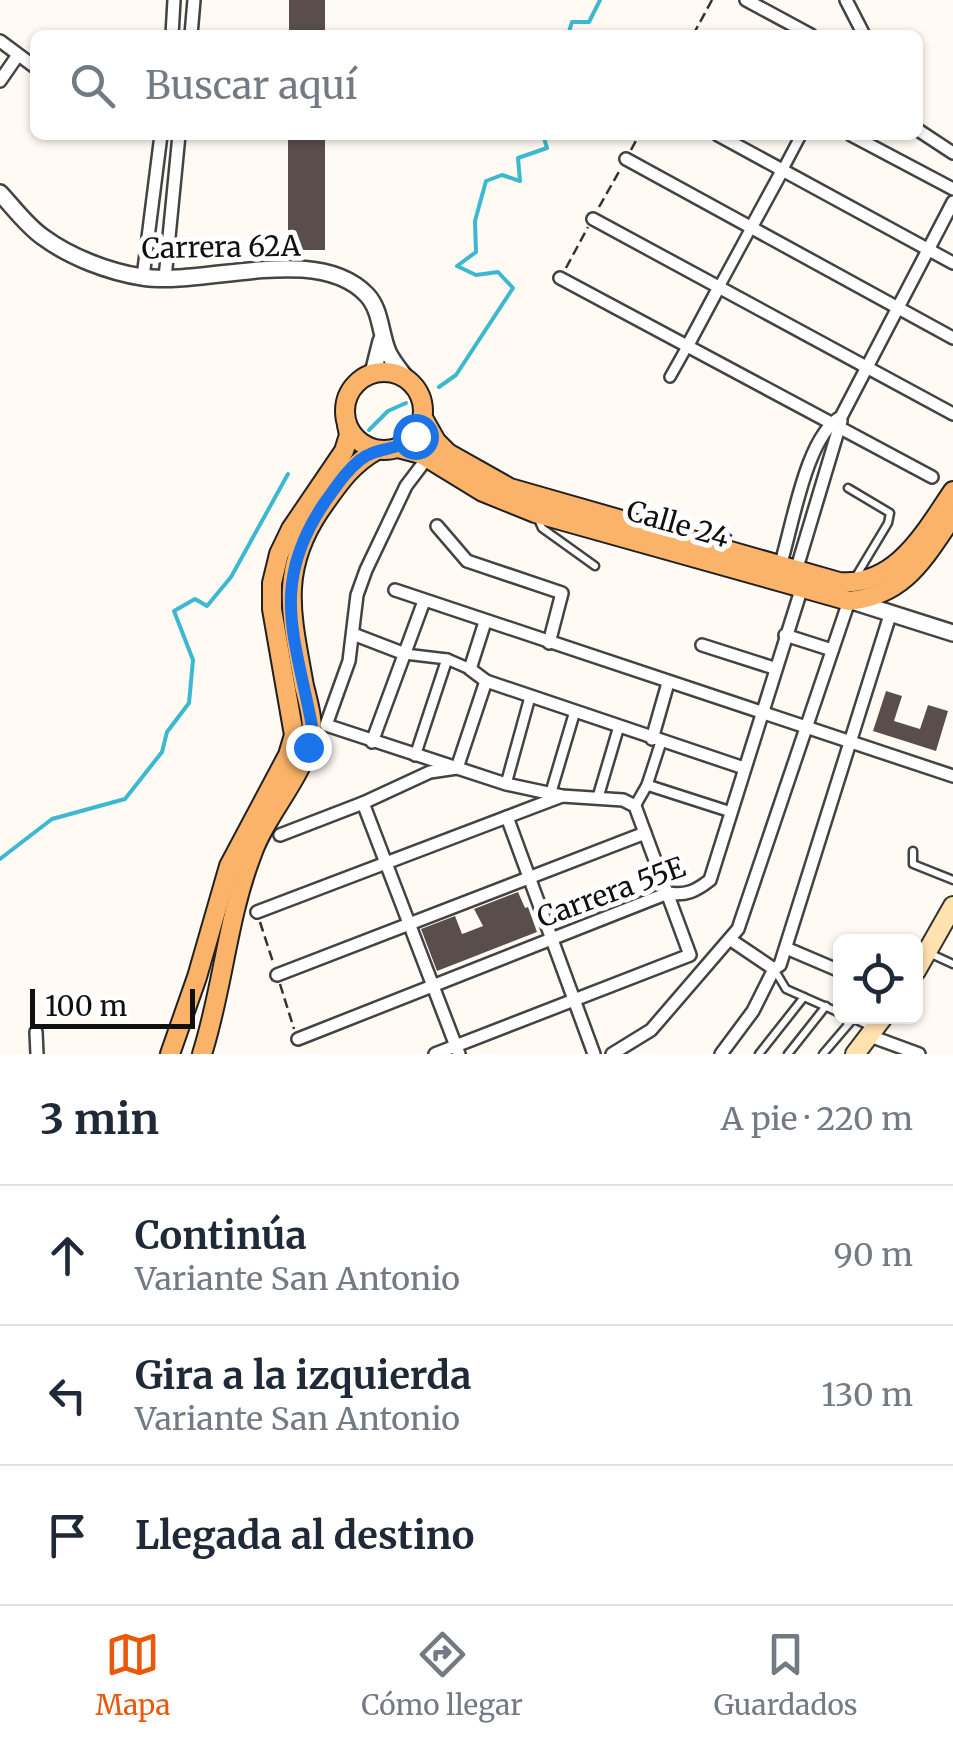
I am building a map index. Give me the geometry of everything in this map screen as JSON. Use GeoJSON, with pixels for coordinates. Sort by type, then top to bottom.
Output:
{"type":"FeatureCollection","features":[{"type":"Feature","properties":{"kind":"main road"},"geometry":{"type":"LineString","coordinates":[[173,1046],[229,866],[288,756],[294,735],[272,609],[272,583],[280,554],[291,529],[344,451],[349,435],[345,409],[349,394],[358,381],[372,373],[389,372],[405,377],[418,390],[424,418],[415,436],[398,448],[377,450],[362,458],[344,475],[304,535],[289,592],[312,734],[248,864],[234,906],[220,994],[202,1052]]}},
{"type":"Feature","properties":{"kind":"main road","name":"Calle 24"},"geometry":{"type":"LineString","coordinates":[[424,418],[436,441],[448,452],[510,488],[850,592]]}},
{"type":"Feature","properties":{"kind":"main road"},"geometry":{"type":"LineString","coordinates":[[347,425],[359,441],[377,450]]}},
{"type":"Feature","properties":{"kind":"main road","name":"Calle 24"},"geometry":{"type":"LineString","coordinates":[[398,448],[428,457],[483,492],[535,513],[793,575]]}},
{"type":"Feature","properties":{"kind":"main road"},"geometry":{"type":"LineString","coordinates":[[850,592],[893,568],[911,550],[953,491]]}},
{"type":"Feature","properties":{"kind":"main road"},"geometry":{"type":"LineString","coordinates":[[850,592],[879,596],[891,590],[913,571],[953,516]]}},
{"type":"Feature","properties":{"kind":"main road"},"geometry":{"type":"LineString","coordinates":[[923,960],[948,926],[953,906]]}},
{"type":"Feature","properties":{"kind":"main road"},"geometry":{"type":"LineString","coordinates":[[856,1054],[876,1027]]}},
{"type":"Feature","properties":{"kind":"street"},"geometry":{"type":"LineString","coordinates":[[172,30],[174,0]]}},
{"type":"Feature","properties":{"kind":"street"},"geometry":{"type":"LineString","coordinates":[[191,30],[194,0]]}},
{"type":"Feature","properties":{"kind":"street"},"geometry":{"type":"LineString","coordinates":[[746,0],[802,30]]}},
{"type":"Feature","properties":{"kind":"street"},"geometry":{"type":"LineString","coordinates":[[846,0],[861,30]]}},
{"type":"Feature","properties":{"kind":"street"},"geometry":{"type":"LineString","coordinates":[[0,41],[30,64]]}},
{"type":"Feature","properties":{"kind":"street"},"geometry":{"type":"LineString","coordinates":[[0,81],[18,55]]}},
{"type":"Feature","properties":{"kind":"street"},"geometry":{"type":"LineString","coordinates":[[923,133],[953,153]]}},
{"type":"Feature","properties":{"kind":"street"},"geometry":{"type":"LineString","coordinates":[[143,277],[158,140]]}},
{"type":"Feature","properties":{"kind":"street"},"geometry":{"type":"LineString","coordinates":[[165,278],[178,140]]}},
{"type":"Feature","properties":{"kind":"street"},"geometry":{"type":"LineString","coordinates":[[727,140],[953,264]]}},
{"type":"Feature","properties":{"kind":"street"},"geometry":{"type":"LineString","coordinates":[[670,377],[798,140]]}},
{"type":"Feature","properties":{"kind":"street"},"geometry":{"type":"LineString","coordinates":[[860,140],[953,190]]}},
{"type":"Feature","properties":{"kind":"street"},"geometry":{"type":"LineString","coordinates":[[626,159],[953,338]]}},
{"type":"Feature","properties":{"kind":"street","name":"Carrera 62A"},"geometry":{"type":"LineString","coordinates":[[0,193],[40,236],[65,251],[143,277],[286,269],[346,280],[375,306],[388,352],[405,377]]}},
{"type":"Feature","properties":{"kind":"street","name":"Carrera 55E"},"geometry":{"type":"LineString","coordinates":[[793,575],[838,422],[953,202]]}},
{"type":"Feature","properties":{"kind":"street"},"geometry":{"type":"LineString","coordinates":[[593,219],[953,414]]}},
{"type":"Feature","properties":{"kind":"street"},"geometry":{"type":"LineString","coordinates":[[560,278],[838,422],[932,477]]}},
{"type":"Feature","properties":{"kind":"street"},"geometry":{"type":"LineString","coordinates":[[372,373],[379,356],[381,327]]}},
{"type":"Feature","properties":{"kind":"street","name":"Carrera 55E"},"geometry":{"type":"LineString","coordinates":[[298,1040],[668,893],[695,891],[710,880],[786,635],[818,440],[838,422]]}},
{"type":"Feature","properties":{"kind":"street"},"geometry":{"type":"LineString","coordinates":[[428,457],[406,486],[366,570],[357,595],[350,661],[326,725],[506,784],[623,800],[635,806],[690,955],[573,999],[458,1050],[435,1054]]}},
{"type":"Feature","properties":{"kind":"street"},"geometry":{"type":"LineString","coordinates":[[437,526],[467,561],[562,593],[549,643]]}},
{"type":"Feature","properties":{"kind":"street"},"geometry":{"type":"LineString","coordinates":[[395,590],[953,776]]}},
{"type":"Feature","properties":{"kind":"street"},"geometry":{"type":"LineString","coordinates":[[721,1054],[754,1011],[774,969],[780,965],[890,612],[891,590]]}},
{"type":"Feature","properties":{"kind":"street"},"geometry":{"type":"LineString","coordinates":[[612,1054],[641,1038],[738,929],[850,592]]}},
{"type":"Feature","properties":{"kind":"street","name":"Calle 24"},"geometry":{"type":"LineString","coordinates":[[850,592],[890,612],[953,632]]}},
{"type":"Feature","properties":{"kind":"street"},"geometry":{"type":"LineString","coordinates":[[372,742],[424,601]]}},
{"type":"Feature","properties":{"kind":"street"},"geometry":{"type":"LineString","coordinates":[[470,669],[485,622]]}},
{"type":"Feature","properties":{"kind":"street"},"geometry":{"type":"LineString","coordinates":[[353,634],[405,654],[447,659],[486,681],[744,768]]}},
{"type":"Feature","properties":{"kind":"street"},"geometry":{"type":"LineString","coordinates":[[786,635],[832,650]]}},
{"type":"Feature","properties":{"kind":"street"},"geometry":{"type":"LineString","coordinates":[[702,645],[774,668]]}},
{"type":"Feature","properties":{"kind":"street"},"geometry":{"type":"LineString","coordinates":[[415,756],[447,659]]}},
{"type":"Feature","properties":{"kind":"street"},"geometry":{"type":"LineString","coordinates":[[457,768],[486,681]]}},
{"type":"Feature","properties":{"kind":"street"},"geometry":{"type":"LineString","coordinates":[[635,806],[647,785],[668,683]]}},
{"type":"Feature","properties":{"kind":"street"},"geometry":{"type":"LineString","coordinates":[[506,784],[530,697]]}},
{"type":"Feature","properties":{"kind":"street"},"geometry":{"type":"LineString","coordinates":[[557,794],[575,711]]}},
{"type":"Feature","properties":{"kind":"street"},"geometry":{"type":"LineString","coordinates":[[598,797],[618,726]]}},
{"type":"Feature","properties":{"kind":"street"},"geometry":{"type":"LineString","coordinates":[[280,834],[364,803],[430,772],[457,768]]}},
{"type":"Feature","properties":{"kind":"street"},"geometry":{"type":"LineString","coordinates":[[647,785],[731,812]]}},
{"type":"Feature","properties":{"kind":"street"},"geometry":{"type":"LineString","coordinates":[[258,912],[507,817],[557,794]]}},
{"type":"Feature","properties":{"kind":"street"},"geometry":{"type":"LineString","coordinates":[[364,803],[458,1050]]}},
{"type":"Feature","properties":{"kind":"street"},"geometry":{"type":"LineString","coordinates":[[507,817],[594,1054]]}},
{"type":"Feature","properties":{"kind":"street"},"geometry":{"type":"LineString","coordinates":[[277,975],[645,834]]}},
{"type":"Feature","properties":{"kind":"street"},"geometry":{"type":"LineString","coordinates":[[731,940],[774,969]]}},
{"type":"Feature","properties":{"kind":"street"},"geometry":{"type":"LineString","coordinates":[[786,948],[833,968]]}},
{"type":"Feature","properties":{"kind":"street"},"geometry":{"type":"LineString","coordinates":[[876,1027],[918,1054]]}},
{"type":"Feature","properties":{"kind":"street"},"geometry":{"type":"LineString","coordinates":[[36,1032],[37,1054]]}},
{"type":"Feature","properties":{"kind":"street"},"geometry":{"type":"LineString","coordinates":[[173,1046],[191,1036],[202,1052]]}},
{"type":"Feature","properties":{"kind":"lane"},"geometry":{"type":"LineString","coordinates":[[848,488],[890,513],[850,592]]}},
{"type":"Feature","properties":{"kind":"lane"},"geometry":{"type":"LineString","coordinates":[[535,513],[542,528],[595,566]]}},
{"type":"Feature","properties":{"kind":"lane"},"geometry":{"type":"LineString","coordinates":[[913,851],[913,864],[953,880]]}},
{"type":"Feature","properties":{"kind":"lane"},"geometry":{"type":"LineString","coordinates":[[928,953],[953,964]]}},
{"type":"Feature","properties":{"kind":"lane"},"geometry":{"type":"LineString","coordinates":[[774,969],[786,989],[833,1010]]}},
{"type":"Feature","properties":{"kind":"lane"},"geometry":{"type":"LineString","coordinates":[[759,1054],[804,997]]}},
{"type":"Feature","properties":{"kind":"lane"},"geometry":{"type":"LineString","coordinates":[[788,1054],[826,1006]]}},
{"type":"Feature","properties":{"kind":"lane"},"geometry":{"type":"LineString","coordinates":[[823,1054],[846,1024]]}},
{"type":"Feature","properties":{"kind":"path"},"geometry":{"type":"LineString","coordinates":[[696,30],[712,0]]}},
{"type":"Feature","properties":{"kind":"path"},"geometry":{"type":"LineString","coordinates":[[560,278],[636,140]]}},
{"type":"Feature","properties":{"kind":"building"},"geometry":{"type":"Polygon","coordinates":[[[289,0],[325,0],[325,30],[289,30],[289,0]]]}},
{"type":"Feature","properties":{"kind":"building"},"geometry":{"type":"Polygon","coordinates":[[[288,140],[325,140],[325,250],[288,250],[288,140]]]}},
{"type":"Feature","properties":{"kind":"building"},"geometry":{"type":"Polygon","coordinates":[[[886,691],[902,696],[894,721],[920,729],[928,705],[948,711],[936,751],[873,731],[886,691]]]}},
{"type":"Feature","properties":{"kind":"building"},"geometry":{"type":"Polygon","coordinates":[[[518,892],[537,932],[437,971],[421,929],[455,916],[462,934],[465,933],[483,926],[474,909],[518,892]]]}},
{"type":"Feature","properties":{"kind":"waterway"},"geometry":{"type":"LineString","coordinates":[[570,30],[572,22],[589,22],[600,0]]}},
{"type":"Feature","properties":{"kind":"waterway"},"geometry":{"type":"LineString","coordinates":[[439,387],[456,375],[513,288],[498,272],[476,275],[457,266],[476,252],[475,221],[486,181],[502,175],[520,181],[518,158],[547,148],[545,140]]}},
{"type":"Feature","properties":{"kind":"waterway"},"geometry":{"type":"LineString","coordinates":[[369,430],[388,411],[406,403]]}},
{"type":"Feature","properties":{"kind":"waterway"},"geometry":{"type":"LineString","coordinates":[[0,859],[52,819],[125,799],[162,752],[167,732],[189,703],[193,660],[174,611],[195,599],[207,606],[231,577],[288,474]]}},
{"type":"Feature","properties":{"kind":"route"},"geometry":{"type":"LineString","coordinates":[[308,747],[312,726],[289,592],[294,564],[304,535],[344,475],[362,458],[377,450],[398,448],[415,436]]}}]}
